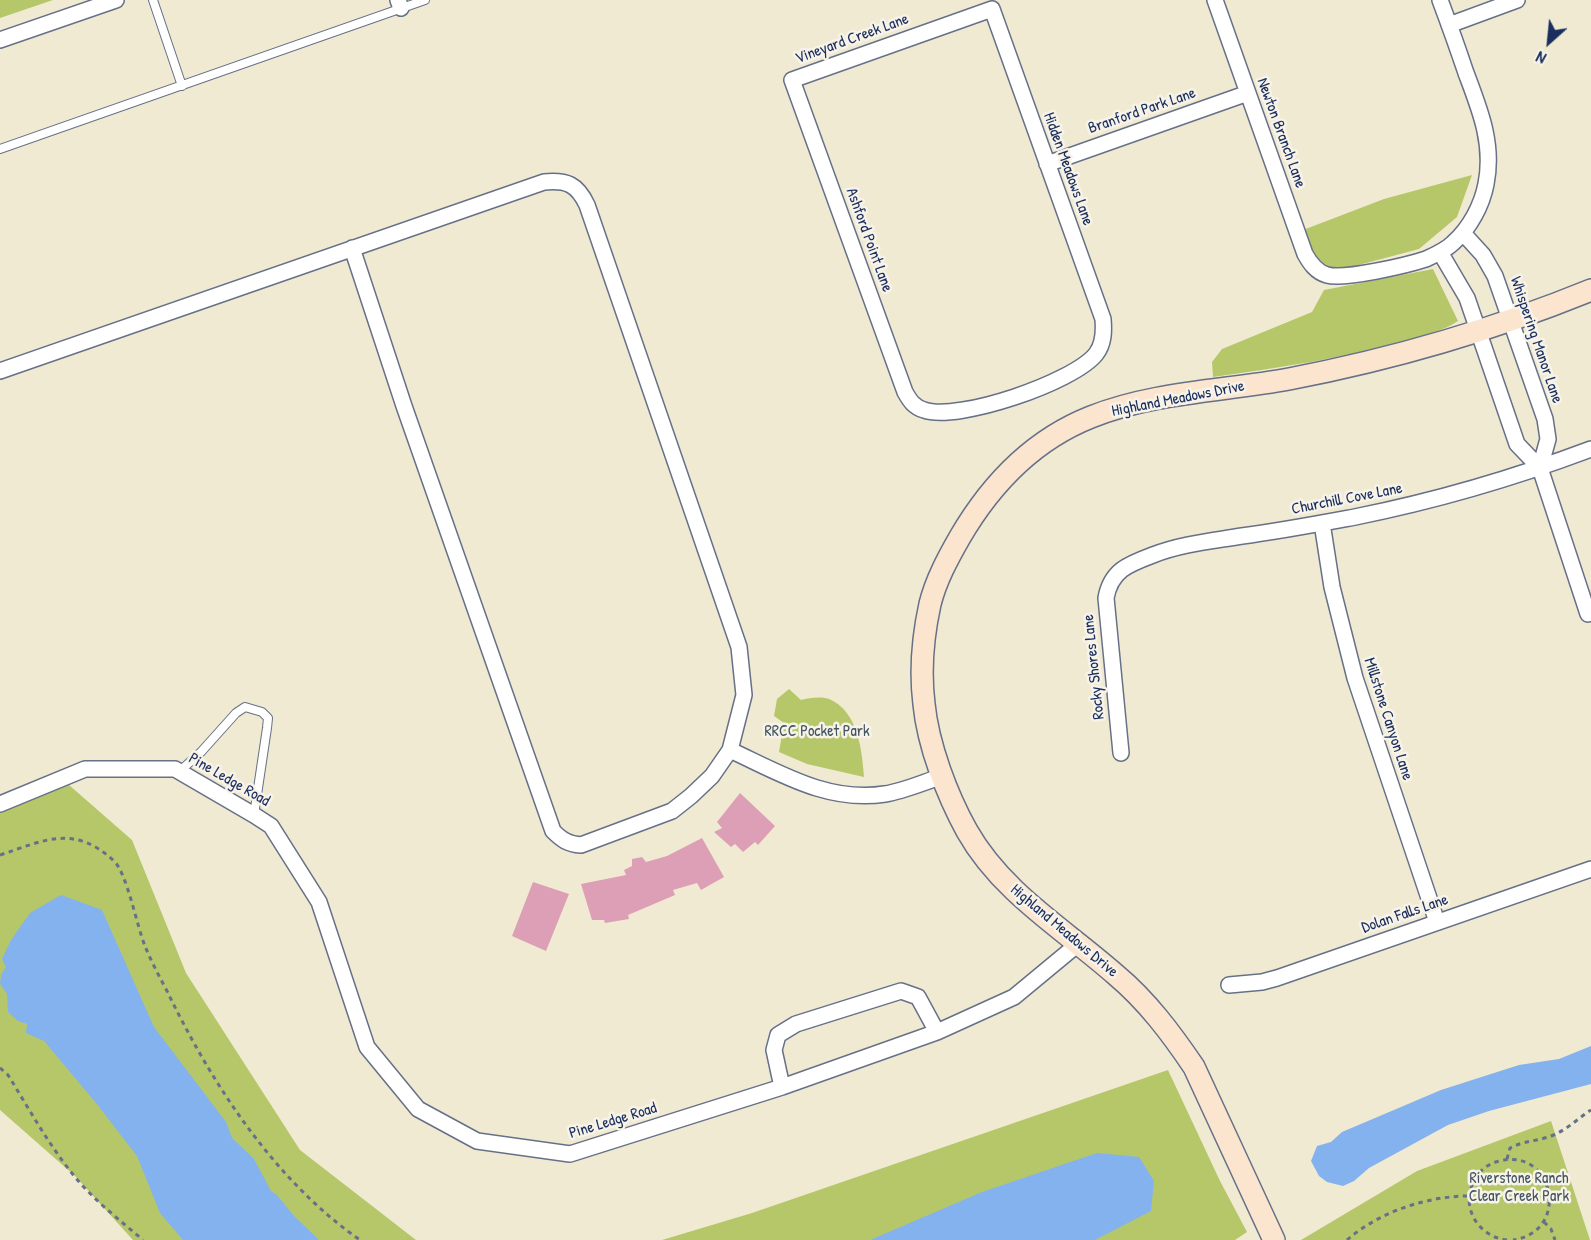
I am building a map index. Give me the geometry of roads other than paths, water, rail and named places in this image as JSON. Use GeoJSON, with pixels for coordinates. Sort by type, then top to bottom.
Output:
{"type":"FeatureCollection","features":[{"type":"Feature","properties":{"kind":"street"},"geometry":{"type":"LineString","coordinates":[[0,40],[116,0]]}},
{"type":"Feature","properties":{"kind":"street","name":"Newton Branch Lane"},"geometry":{"type":"LineString","coordinates":[[1215,0],[1305,254],[1312,265],[1322,273],[1341,276],[1412,263],[1440,252]]}},
{"type":"Feature","properties":{"kind":"street"},"geometry":{"type":"LineString","coordinates":[[1440,0],[1483,118],[1490,156],[1486,185],[1471,222],[1453,243],[1440,252],[1467,298],[1514,438],[1525,454],[1540,468],[1588,614]]}},
{"type":"Feature","properties":{"kind":"street"},"geometry":{"type":"LineString","coordinates":[[1449,25],[1517,0]]}},
{"type":"Feature","properties":{"kind":"street","name":"Vineyard Creek Lane"},"geometry":{"type":"LineString","coordinates":[[792,80],[992,9]]}},
{"type":"Feature","properties":{"kind":"street","name":"Hidden Meadows Lane"},"geometry":{"type":"LineString","coordinates":[[992,9],[1103,319],[1102,342]]}},
{"type":"Feature","properties":{"kind":"street","name":"Ashford Point Lane"},"geometry":{"type":"LineString","coordinates":[[792,80],[905,392],[912,404],[934,413],[953,412],[978,408],[1019,395],[1082,366],[1097,352],[1102,342]]}},
{"type":"Feature","properties":{"kind":"street","name":"Branford Park Lane"},"geometry":{"type":"LineString","coordinates":[[1047,164],[1248,93]]}},
{"type":"Feature","properties":{"kind":"street"},"geometry":{"type":"LineString","coordinates":[[0,371],[352,248],[544,182],[559,180],[571,185],[580,192],[587,206],[739,647],[744,695],[730,750],[712,776],[692,796],[672,810],[581,846],[569,844],[553,831],[404,406],[352,248]]}},
{"type":"Feature","properties":{"kind":"street","name":"Whispering Manor Lane"},"geometry":{"type":"LineString","coordinates":[[1463,232],[1476,246],[1492,270],[1548,430],[1548,439],[1540,468]]}},
{"type":"Feature","properties":{"kind":"street","name":"Highland Meadows Drive"},"geometry":{"type":"LineString","coordinates":[[1274,1240],[1213,1107],[1188,1059],[1161,1020],[1116,975],[1016,892],[989,863],[969,833],[943,776],[931,740],[924,708],[923,657],[930,606],[948,557],[979,507],[998,482],[1018,462],[1065,430],[1089,418],[1153,400],[1323,372],[1415,351],[1546,308],[1591,290]]}},
{"type":"Feature","properties":{"kind":"street","name":"Churchill Cove Lane"},"geometry":{"type":"LineString","coordinates":[[1111,579],[1134,563],[1173,549],[1322,523],[1417,503],[1497,482],[1591,449]]}},
{"type":"Feature","properties":{"kind":"street","name":"Millstone Canyon Lane"},"geometry":{"type":"LineString","coordinates":[[1322,523],[1332,587],[1354,678],[1437,922]]}},
{"type":"Feature","properties":{"kind":"street","name":"Rocky Shores Lane"},"geometry":{"type":"LineString","coordinates":[[1111,579],[1107,590],[1106,607],[1121,753]]}},
{"type":"Feature","properties":{"kind":"street"},"geometry":{"type":"LineString","coordinates":[[730,750],[807,786],[835,794],[862,796],[887,794],[943,776]]}},
{"type":"Feature","properties":{"kind":"street","name":"Pine Ledge Road"},"geometry":{"type":"LineString","coordinates":[[0,804],[85,769],[175,769],[254,815],[271,826],[319,902],[367,1047],[418,1109],[477,1141],[570,1154],[782,1087],[937,1032],[1014,997],[1078,944]]}},
{"type":"Feature","properties":{"kind":"street","name":"Dolan Falls Lane"},"geometry":{"type":"LineString","coordinates":[[1229,986],[1277,978],[1591,869]]}},
{"type":"Feature","properties":{"kind":"street"},"geometry":{"type":"LineString","coordinates":[[782,1087],[774,1050],[778,1035],[796,1024],[901,991],[918,997],[937,1032]]}},
{"type":"Feature","properties":{"kind":"lane"},"geometry":{"type":"LineString","coordinates":[[153,0],[182,87]]}},
{"type":"Feature","properties":{"kind":"lane"},"geometry":{"type":"LineString","coordinates":[[0,149],[182,87],[399,4],[425,0]]}},
{"type":"Feature","properties":{"kind":"lane"},"geometry":{"type":"LineString","coordinates":[[180,771],[201,752],[236,713],[245,707],[262,712],[267,718],[267,728],[254,815]]}},
{"type":"Feature","properties":{"kind":"water"},"geometry":{"type":"Polygon","coordinates":[[[61,895],[102,910],[154,1027],[226,1122],[232,1138],[254,1159],[271,1191],[319,1240],[183,1240],[160,1213],[137,1156],[44,1041],[26,1033],[27,1024],[18,1021],[8,1012],[7,994],[0,984],[1,975],[6,967],[2,959],[11,940],[30,913],[61,895]]]}},
{"type":"Feature","properties":{"kind":"water"},"geometry":{"type":"Polygon","coordinates":[[[1591,1046],[1591,1084],[1489,1111],[1448,1125],[1369,1168],[1354,1181],[1343,1186],[1327,1182],[1319,1176],[1311,1161],[1317,1146],[1331,1142],[1342,1132],[1441,1090],[1519,1065],[1559,1059],[1591,1046]]]}},
{"type":"Feature","properties":{"kind":"water"},"geometry":{"type":"Polygon","coordinates":[[[1097,1153],[1139,1157],[1154,1181],[1151,1211],[1095,1240],[870,1240],[982,1192],[1097,1153]]]}},
{"type":"Feature","properties":{"kind":"park label","name":"RRCC Pocket Park"},"geometry":{"type":"Point","coordinates":[817,732]}},
{"type":"Feature","properties":{"kind":"park label","name":"Riverstone Ranch Clear Creek Park"},"geometry":{"type":"Point","coordinates":[1519,1188]}}]}
